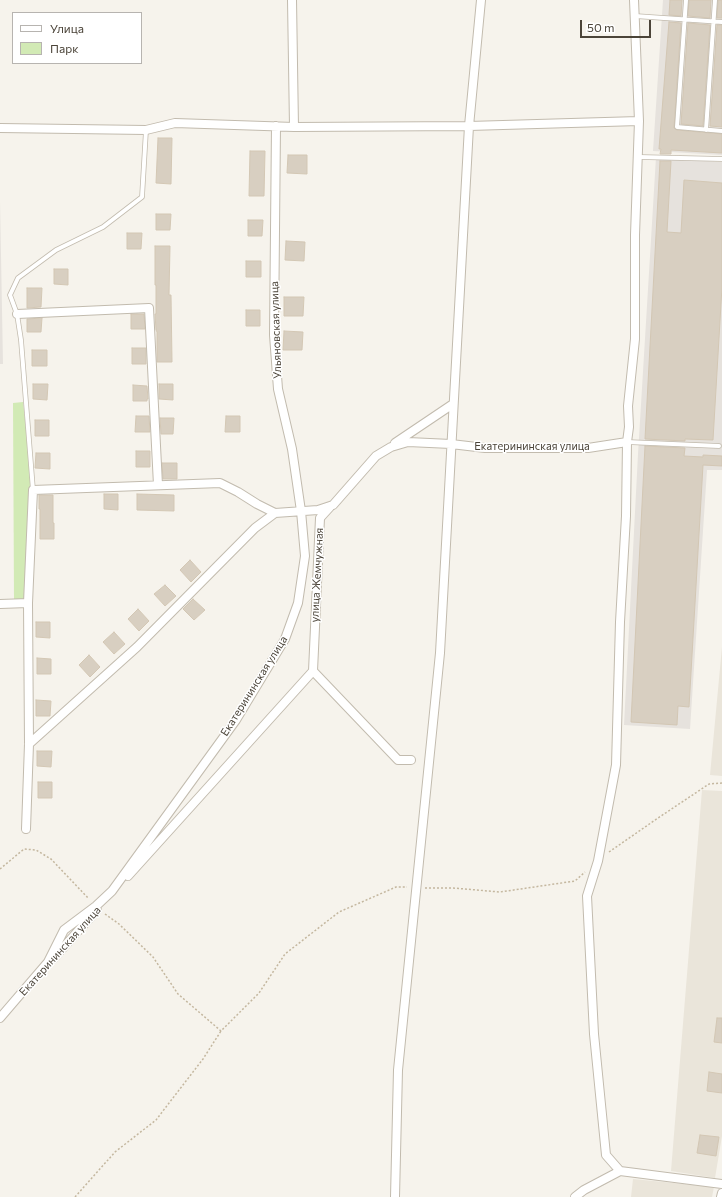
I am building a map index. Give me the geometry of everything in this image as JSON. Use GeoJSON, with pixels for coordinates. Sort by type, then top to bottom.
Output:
{"type":"FeatureCollection","features":[{"type":"Feature","properties":{"kind":"street"},"geometry":{"type":"LineString","coordinates":[[292,0],[294,127]]}},
{"type":"Feature","properties":{"kind":"street"},"geometry":{"type":"LineString","coordinates":[[395,1197],[398,1070],[440,653],[469,126],[481,0]]}},
{"type":"Feature","properties":{"kind":"street"},"geometry":{"type":"LineString","coordinates":[[620,1171],[606,1155],[594,1034],[587,896],[598,861],[616,765],[620,622],[626,516],[627,442],[629,427],[628,406],[635,339],[635,235],[639,157],[639,121],[634,0]]}},
{"type":"Feature","properties":{"kind":"street"},"geometry":{"type":"LineString","coordinates":[[0,128],[146,130],[175,123],[294,127],[469,126],[639,121]]}},
{"type":"Feature","properties":{"kind":"street","name":"Ульяновская улица"},"geometry":{"type":"LineString","coordinates":[[276,126],[274,342],[278,389],[292,449],[301,511],[305,556]]}},
{"type":"Feature","properties":{"kind":"street"},"geometry":{"type":"LineString","coordinates":[[17,314],[149,308],[158,485]]}},
{"type":"Feature","properties":{"kind":"street","name":"улица Жемчужная"},"geometry":{"type":"LineString","coordinates":[[313,671],[320,518],[376,456],[453,404]]}},
{"type":"Feature","properties":{"kind":"street","name":"Екатерининская улица"},"geometry":{"type":"LineString","coordinates":[[275,513],[318,510],[333,505],[376,456],[391,447],[408,442],[451,444],[485,448],[588,448],[627,442]]}},
{"type":"Feature","properties":{"kind":"street"},"geometry":{"type":"LineString","coordinates":[[26,829],[29,744],[28,603],[33,490],[220,483],[275,513],[255,528],[137,647],[29,744]]}},
{"type":"Feature","properties":{"kind":"street","name":"Екатерининская улица"},"geometry":{"type":"LineString","coordinates":[[0,1018],[48,962],[64,930],[96,906],[112,891],[236,720],[285,639],[298,603],[305,556]]}},
{"type":"Feature","properties":{"kind":"street"},"geometry":{"type":"LineString","coordinates":[[0,604],[28,603]]}},
{"type":"Feature","properties":{"kind":"street"},"geometry":{"type":"LineString","coordinates":[[313,671],[398,760],[412,760]]}},
{"type":"Feature","properties":{"kind":"street","name":"Екатерининская улица"},"geometry":{"type":"LineString","coordinates":[[0,1018],[313,671]]}},
{"type":"Feature","properties":{"kind":"street"},"geometry":{"type":"LineString","coordinates":[[575,1197],[584,1190],[620,1171],[722,1184]]}},
{"type":"Feature","properties":{"kind":"street"},"geometry":{"type":"LineString","coordinates":[[721,1197],[722,1193]]}},
{"type":"Feature","properties":{"kind":"lane"},"geometry":{"type":"LineString","coordinates":[[686,0],[678,127],[722,131]]}},
{"type":"Feature","properties":{"kind":"lane"},"geometry":{"type":"LineString","coordinates":[[706,130],[715,0]]}},
{"type":"Feature","properties":{"kind":"lane"},"geometry":{"type":"LineString","coordinates":[[635,16],[722,22]]}},
{"type":"Feature","properties":{"kind":"lane"},"geometry":{"type":"LineString","coordinates":[[33,490],[21,340],[17,314],[10,295],[18,278],[56,250],[103,227],[142,197],[146,130]]}},
{"type":"Feature","properties":{"kind":"lane"},"geometry":{"type":"LineString","coordinates":[[639,157],[722,159]]}},
{"type":"Feature","properties":{"kind":"lane"},"geometry":{"type":"LineString","coordinates":[[627,442],[719,446]]}},
{"type":"Feature","properties":{"kind":"path"},"geometry":{"type":"LineString","coordinates":[[610,852],[709,784],[722,784]]}},
{"type":"Feature","properties":{"kind":"path"},"geometry":{"type":"LineString","coordinates":[[0,869],[24,850],[36,850],[51,859],[96,906],[119,924],[153,957],[178,994],[221,1031]]}},
{"type":"Feature","properties":{"kind":"path"},"geometry":{"type":"LineString","coordinates":[[76,1197],[115,1152],[156,1120],[203,1059],[221,1031],[259,993],[286,954],[339,912],[396,887],[452,888],[500,892],[575,881],[586,871]]}},
{"type":"Feature","properties":{"kind":"shaded area"},"geometry":{"type":"Polygon","coordinates":[[[663,0],[722,0],[722,155],[653,151],[663,0]]]}},
{"type":"Feature","properties":{"kind":"shaded area"},"geometry":{"type":"Polygon","coordinates":[[[656,157],[722,162],[722,470],[707,470],[690,729],[624,725],[638,454],[656,157]]]}},
{"type":"Feature","properties":{"kind":"shaded area"},"geometry":{"type":"Polygon","coordinates":[[[0,201],[3,364],[0,364],[0,201]]]}},
{"type":"Feature","properties":{"kind":"shaded area"},"geometry":{"type":"Polygon","coordinates":[[[722,647],[722,776],[710,775],[722,647]]]}},
{"type":"Feature","properties":{"kind":"shaded area"},"geometry":{"type":"Polygon","coordinates":[[[702,790],[722,791],[722,1136],[715,1178],[671,1171],[702,790]]]}},
{"type":"Feature","properties":{"kind":"shaded area"},"geometry":{"type":"Polygon","coordinates":[[[633,1179],[714,1187],[712,1197],[631,1197],[633,1179]]]}},
{"type":"Feature","properties":{"kind":"green space"},"geometry":{"type":"Polygon","coordinates":[[[23,402],[33,490],[25,599],[14,600],[13,403],[23,402]]]}},
{"type":"Feature","properties":{"kind":"building"},"geometry":{"type":"Polygon","coordinates":[[[670,0],[682,0],[681,16],[669,15],[670,0]]]}},
{"type":"Feature","properties":{"kind":"building"},"geometry":{"type":"Polygon","coordinates":[[[689,0],[711,0],[710,18],[688,16],[689,0]]]}},
{"type":"Feature","properties":{"kind":"building"},"geometry":{"type":"Polygon","coordinates":[[[718,0],[722,0],[722,18],[717,18],[718,0]]]}},
{"type":"Feature","properties":{"kind":"building"},"geometry":{"type":"Polygon","coordinates":[[[669,22],[681,23],[674,128],[677,130],[722,134],[722,153],[671,150],[671,154],[660,154],[661,149],[659,149],[669,22]]]}},
{"type":"Feature","properties":{"kind":"building"},"geometry":{"type":"Polygon","coordinates":[[[688,23],[710,25],[703,126],[681,124],[688,23]]]}},
{"type":"Feature","properties":{"kind":"building"},"geometry":{"type":"Polygon","coordinates":[[[717,25],[722,25],[722,127],[710,126],[717,25]]]}},
{"type":"Feature","properties":{"kind":"building"},"geometry":{"type":"Polygon","coordinates":[[[158,138],[172,138],[171,184],[156,183],[158,138]]]}},
{"type":"Feature","properties":{"kind":"building"},"geometry":{"type":"Polygon","coordinates":[[[250,151],[265,151],[264,196],[249,196],[250,151]]]}},
{"type":"Feature","properties":{"kind":"building"},"geometry":{"type":"Polygon","coordinates":[[[288,155],[307,155],[307,174],[287,173],[288,155]]]}},
{"type":"Feature","properties":{"kind":"building"},"geometry":{"type":"Polygon","coordinates":[[[660,161],[671,161],[667,232],[681,233],[684,180],[722,183],[722,287],[713,440],[685,439],[685,441],[645,439],[660,161]]]}},
{"type":"Feature","properties":{"kind":"building"},"geometry":{"type":"Polygon","coordinates":[[[156,214],[171,214],[170,230],[156,230],[156,214]]]}},
{"type":"Feature","properties":{"kind":"building"},"geometry":{"type":"Polygon","coordinates":[[[248,220],[263,220],[262,236],[248,236],[248,220]]]}},
{"type":"Feature","properties":{"kind":"building"},"geometry":{"type":"Polygon","coordinates":[[[127,233],[142,233],[141,249],[127,249],[127,233]]]}},
{"type":"Feature","properties":{"kind":"building"},"geometry":{"type":"Polygon","coordinates":[[[286,241],[305,242],[304,261],[285,260],[286,241]]]}},
{"type":"Feature","properties":{"kind":"building"},"geometry":{"type":"Polygon","coordinates":[[[155,246],[170,246],[169,295],[171,295],[172,362],[157,362],[155,246]]]}},
{"type":"Feature","properties":{"kind":"building"},"geometry":{"type":"Polygon","coordinates":[[[246,261],[261,261],[261,277],[246,277],[246,261]]]}},
{"type":"Feature","properties":{"kind":"building"},"geometry":{"type":"Polygon","coordinates":[[[54,269],[68,269],[68,285],[54,284],[54,269]]]}},
{"type":"Feature","properties":{"kind":"building"},"geometry":{"type":"Polygon","coordinates":[[[27,288],[42,288],[41,307],[27,308],[27,288]]]}},
{"type":"Feature","properties":{"kind":"building"},"geometry":{"type":"Polygon","coordinates":[[[284,297],[304,297],[303,316],[284,316],[284,297]]]}},
{"type":"Feature","properties":{"kind":"building"},"geometry":{"type":"Polygon","coordinates":[[[246,310],[260,310],[260,326],[246,326],[246,310]]]}},
{"type":"Feature","properties":{"kind":"building"},"geometry":{"type":"Polygon","coordinates":[[[131,314],[144,314],[145,329],[131,329],[131,314]]]}},
{"type":"Feature","properties":{"kind":"building"},"geometry":{"type":"Polygon","coordinates":[[[42,318],[41,332],[27,332],[27,319],[42,318]]]}},
{"type":"Feature","properties":{"kind":"building"},"geometry":{"type":"Polygon","coordinates":[[[284,331],[303,332],[302,350],[283,350],[284,331]]]}},
{"type":"Feature","properties":{"kind":"building"},"geometry":{"type":"Polygon","coordinates":[[[132,348],[146,348],[146,364],[132,364],[132,348]]]}},
{"type":"Feature","properties":{"kind":"building"},"geometry":{"type":"Polygon","coordinates":[[[32,350],[47,350],[47,366],[32,366],[32,350]]]}},
{"type":"Feature","properties":{"kind":"building"},"geometry":{"type":"Polygon","coordinates":[[[33,384],[48,384],[47,400],[33,399],[33,384]]]}},
{"type":"Feature","properties":{"kind":"building"},"geometry":{"type":"Polygon","coordinates":[[[159,384],[173,384],[173,400],[159,399],[159,384]]]}},
{"type":"Feature","properties":{"kind":"building"},"geometry":{"type":"Polygon","coordinates":[[[133,385],[147,386],[147,401],[133,401],[133,385]]]}},
{"type":"Feature","properties":{"kind":"building"},"geometry":{"type":"Polygon","coordinates":[[[136,416],[149,416],[150,432],[135,432],[136,416]]]}},
{"type":"Feature","properties":{"kind":"building"},"geometry":{"type":"Polygon","coordinates":[[[226,416],[240,416],[240,432],[225,432],[226,416]]]}},
{"type":"Feature","properties":{"kind":"building"},"geometry":{"type":"Polygon","coordinates":[[[160,418],[174,418],[173,434],[161,434],[160,418]]]}},
{"type":"Feature","properties":{"kind":"building"},"geometry":{"type":"Polygon","coordinates":[[[35,420],[49,420],[49,436],[35,436],[35,420]]]}},
{"type":"Feature","properties":{"kind":"building"},"geometry":{"type":"Polygon","coordinates":[[[645,446],[685,448],[684,456],[722,456],[722,466],[703,465],[689,707],[678,706],[677,725],[631,722],[645,446]]]}},
{"type":"Feature","properties":{"kind":"building"},"geometry":{"type":"Polygon","coordinates":[[[136,451],[150,451],[150,467],[136,467],[136,451]]]}},
{"type":"Feature","properties":{"kind":"building"},"geometry":{"type":"Polygon","coordinates":[[[36,453],[50,453],[50,469],[35,468],[36,453]]]}},
{"type":"Feature","properties":{"kind":"building"},"geometry":{"type":"Polygon","coordinates":[[[162,463],[177,463],[177,479],[163,479],[162,463]]]}},
{"type":"Feature","properties":{"kind":"building"},"geometry":{"type":"Polygon","coordinates":[[[104,494],[118,494],[118,510],[104,509],[104,494]]]}},
{"type":"Feature","properties":{"kind":"building"},"geometry":{"type":"Polygon","coordinates":[[[137,494],[174,495],[174,511],[137,510],[137,494]]]}},
{"type":"Feature","properties":{"kind":"building"},"geometry":{"type":"Polygon","coordinates":[[[39,495],[53,495],[54,539],[40,539],[39,495]]]}},
{"type":"Feature","properties":{"kind":"building"},"geometry":{"type":"Polygon","coordinates":[[[190,560],[201,572],[191,582],[180,570],[190,560]]]}},
{"type":"Feature","properties":{"kind":"building"},"geometry":{"type":"Polygon","coordinates":[[[165,585],[176,596],[165,606],[154,594],[165,585]]]}},
{"type":"Feature","properties":{"kind":"building"},"geometry":{"type":"Polygon","coordinates":[[[193,599],[205,610],[194,620],[183,609],[193,599]]]}},
{"type":"Feature","properties":{"kind":"building"},"geometry":{"type":"Polygon","coordinates":[[[138,609],[149,621],[139,631],[128,619],[138,609]]]}},
{"type":"Feature","properties":{"kind":"building"},"geometry":{"type":"Polygon","coordinates":[[[36,622],[50,622],[50,638],[36,637],[36,622]]]}},
{"type":"Feature","properties":{"kind":"building"},"geometry":{"type":"Polygon","coordinates":[[[114,632],[125,644],[114,654],[103,642],[114,632]]]}},
{"type":"Feature","properties":{"kind":"building"},"geometry":{"type":"Polygon","coordinates":[[[89,655],[100,667],[90,677],[79,665],[89,655]]]}},
{"type":"Feature","properties":{"kind":"building"},"geometry":{"type":"Polygon","coordinates":[[[37,658],[51,659],[51,674],[37,674],[37,658]]]}},
{"type":"Feature","properties":{"kind":"building"},"geometry":{"type":"Polygon","coordinates":[[[36,700],[51,701],[50,716],[36,716],[36,700]]]}},
{"type":"Feature","properties":{"kind":"building"},"geometry":{"type":"Polygon","coordinates":[[[37,751],[52,751],[51,767],[37,766],[37,751]]]}},
{"type":"Feature","properties":{"kind":"building"},"geometry":{"type":"Polygon","coordinates":[[[38,782],[52,782],[52,798],[38,798],[38,782]]]}},
{"type":"Feature","properties":{"kind":"building"},"geometry":{"type":"Polygon","coordinates":[[[717,1018],[722,1018],[722,1043],[714,1042],[717,1018]]]}},
{"type":"Feature","properties":{"kind":"building"},"geometry":{"type":"Polygon","coordinates":[[[709,1072],[722,1074],[722,1093],[707,1091],[709,1072]]]}},
{"type":"Feature","properties":{"kind":"building"},"geometry":{"type":"Polygon","coordinates":[[[700,1135],[719,1137],[716,1156],[697,1153],[700,1135]]]}}]}
